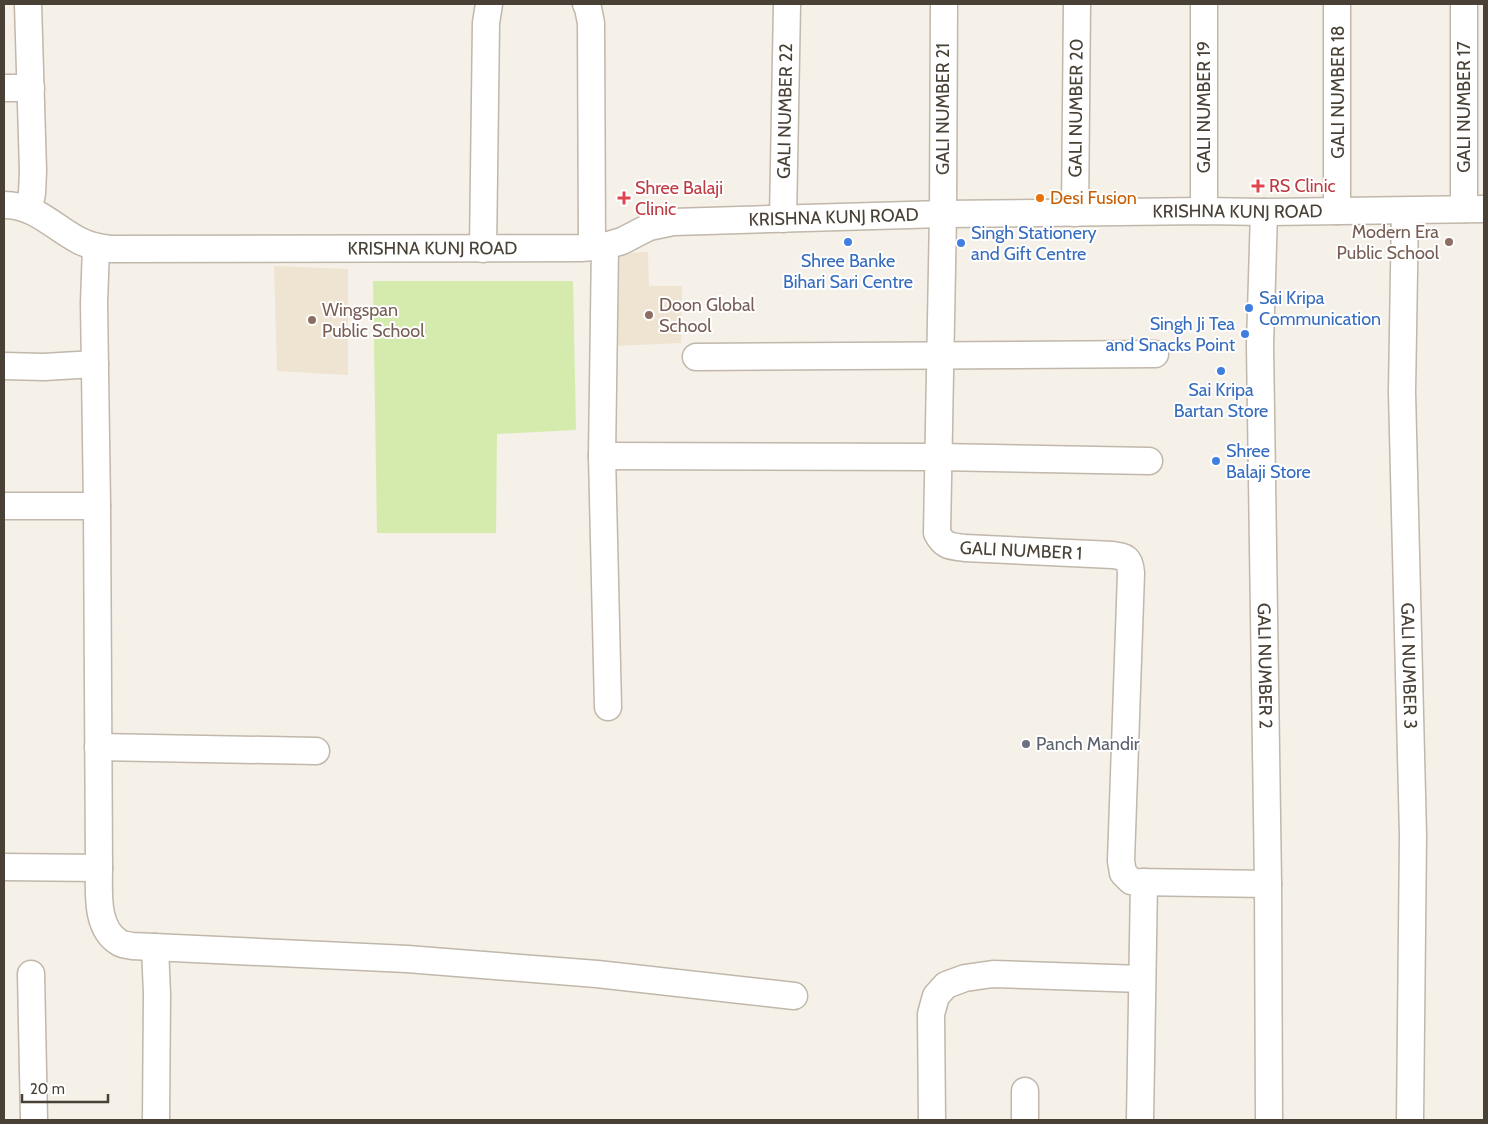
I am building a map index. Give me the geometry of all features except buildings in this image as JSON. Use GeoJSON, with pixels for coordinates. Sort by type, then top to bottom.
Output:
{"type":"FeatureCollection","features":[{"type":"Feature","properties":{"kind":"street"},"geometry":{"type":"LineString","coordinates":[[16,207],[32,193],[34,171],[28,4]]}},
{"type":"Feature","properties":{"kind":"street"},"geometry":{"type":"LineString","coordinates":[[483,248],[486,23],[489,4]]}},
{"type":"Feature","properties":{"kind":"street"},"geometry":{"type":"LineString","coordinates":[[586,4],[591,23],[608,706]]}},
{"type":"Feature","properties":{"kind":"street","name":"GALI NUMBER 22"},"geometry":{"type":"LineString","coordinates":[[783,219],[787,4]]}},
{"type":"Feature","properties":{"kind":"street","name":"GALI NUMBER 21"},"geometry":{"type":"LineString","coordinates":[[943,214],[944,4]]}},
{"type":"Feature","properties":{"kind":"street","name":"GALI NUMBER 20"},"geometry":{"type":"LineString","coordinates":[[1075,213],[1077,4]]}},
{"type":"Feature","properties":{"kind":"street","name":"GALI NUMBER 19"},"geometry":{"type":"LineString","coordinates":[[1204,4],[1204,211]]}},
{"type":"Feature","properties":{"kind":"street","name":"GALI NUMBER 18"},"geometry":{"type":"LineString","coordinates":[[1337,4],[1337,211]]}},
{"type":"Feature","properties":{"kind":"street","name":"GALI NUMBER 17"},"geometry":{"type":"LineString","coordinates":[[1464,4],[1474,209]]}},
{"type":"Feature","properties":{"kind":"street"},"geometry":{"type":"LineString","coordinates":[[4,88],[31,88]]}},
{"type":"Feature","properties":{"kind":"street","name":"KRISHNA KUNJ ROAD"},"geometry":{"type":"LineString","coordinates":[[16,207],[82,242],[96,247],[111,249],[598,247],[622,240],[649,228],[673,222],[943,214],[1474,209]]}},
{"type":"Feature","properties":{"kind":"street","name":"GALI NUMBER 3"},"geometry":{"type":"LineString","coordinates":[[1405,211],[1402,392],[1413,835],[1410,1120]]}},
{"type":"Feature","properties":{"kind":"street","name":"GALI NUMBER 2"},"geometry":{"type":"LineString","coordinates":[[1264,212],[1260,345],[1268,884],[1269,1120]]}},
{"type":"Feature","properties":{"kind":"street","name":"GALI NUMBER 1"},"geometry":{"type":"LineString","coordinates":[[943,214],[937,533],[941,541],[946,544],[965,548],[1113,555],[1122,556],[1128,560],[1131,590],[1122,861],[1123,873],[1127,878],[1136,882],[1144,882]]}},
{"type":"Feature","properties":{"kind":"street"},"geometry":{"type":"LineString","coordinates":[[96,247],[94,303],[99,868],[102,918],[109,933],[120,943],[132,946],[416,960],[597,974],[794,996]]}},
{"type":"Feature","properties":{"kind":"street"},"geometry":{"type":"LineString","coordinates":[[696,357],[1155,354]]}},
{"type":"Feature","properties":{"kind":"street"},"geometry":{"type":"LineString","coordinates":[[4,366],[44,367],[95,364]]}},
{"type":"Feature","properties":{"kind":"street"},"geometry":{"type":"LineString","coordinates":[[602,456],[938,457],[1149,461]]}},
{"type":"Feature","properties":{"kind":"street"},"geometry":{"type":"LineString","coordinates":[[4,506],[97,506]]}},
{"type":"Feature","properties":{"kind":"street"},"geometry":{"type":"LineString","coordinates":[[98,747],[316,751]]}},
{"type":"Feature","properties":{"kind":"street"},"geometry":{"type":"LineString","coordinates":[[4,867],[99,868]]}},
{"type":"Feature","properties":{"kind":"street"},"geometry":{"type":"LineString","coordinates":[[1140,1120],[1144,882],[1268,884]]}},
{"type":"Feature","properties":{"kind":"street"},"geometry":{"type":"LineString","coordinates":[[155,947],[157,994],[156,1120]]}},
{"type":"Feature","properties":{"kind":"street"},"geometry":{"type":"LineString","coordinates":[[31,974],[34,1120]]}},
{"type":"Feature","properties":{"kind":"street"},"geometry":{"type":"LineString","coordinates":[[932,1120],[931,1014],[936,996],[946,985],[965,978],[993,974],[1142,979]]}},
{"type":"Feature","properties":{"kind":"street"},"geometry":{"type":"LineString","coordinates":[[1025,1091],[1025,1120]]}},
{"type":"Feature","properties":{"kind":"shaded area","name":"Doon Global School"},"geometry":{"type":"Polygon","coordinates":[[[648,252],[649,286],[682,286],[681,343],[615,346],[616,254],[648,252]]]}},
{"type":"Feature","properties":{"kind":"shaded area","name":"Wingspan Public School"},"geometry":{"type":"Polygon","coordinates":[[[274,266],[348,269],[348,375],[277,371],[274,266]]]}},
{"type":"Feature","properties":{"kind":"green space"},"geometry":{"type":"Polygon","coordinates":[[[373,281],[573,281],[576,430],[497,434],[496,533],[377,533],[373,281]]]}},
{"type":"Feature","properties":{"kind":"place","name":"RS Clinic"},"geometry":{"type":"Point","coordinates":[1258,186]}},
{"type":"Feature","properties":{"kind":"place","name":"Shree Balaji Clinic"},"geometry":{"type":"Point","coordinates":[624,198]}},
{"type":"Feature","properties":{"kind":"place","name":"Desi Fusion"},"geometry":{"type":"Point","coordinates":[1040,198]}},
{"type":"Feature","properties":{"kind":"place","name":"Shree Banke Bihari Sari Centre"},"geometry":{"type":"Point","coordinates":[848,242]}},
{"type":"Feature","properties":{"kind":"place","name":"Modern Era Public School"},"geometry":{"type":"Point","coordinates":[1449,242]}},
{"type":"Feature","properties":{"kind":"place","name":"Singh Stationery and Gift Centre"},"geometry":{"type":"Point","coordinates":[961,243]}},
{"type":"Feature","properties":{"kind":"place","name":"Sai Kripa Communication"},"geometry":{"type":"Point","coordinates":[1249,308]}},
{"type":"Feature","properties":{"kind":"place","name":"Doon Global School"},"geometry":{"type":"Point","coordinates":[649,315]}},
{"type":"Feature","properties":{"kind":"place","name":"Wingspan Public School"},"geometry":{"type":"Point","coordinates":[312,320]}},
{"type":"Feature","properties":{"kind":"place","name":"Singh Ji Tea and Snacks Point"},"geometry":{"type":"Point","coordinates":[1245,334]}},
{"type":"Feature","properties":{"kind":"place","name":"Sai Kripa Bartan Store"},"geometry":{"type":"Point","coordinates":[1221,371]}},
{"type":"Feature","properties":{"kind":"place","name":"Shree Balaji Store"},"geometry":{"type":"Point","coordinates":[1216,461]}},
{"type":"Feature","properties":{"kind":"place","name":"Panch Mandir"},"geometry":{"type":"Point","coordinates":[1026,744]}}]}
